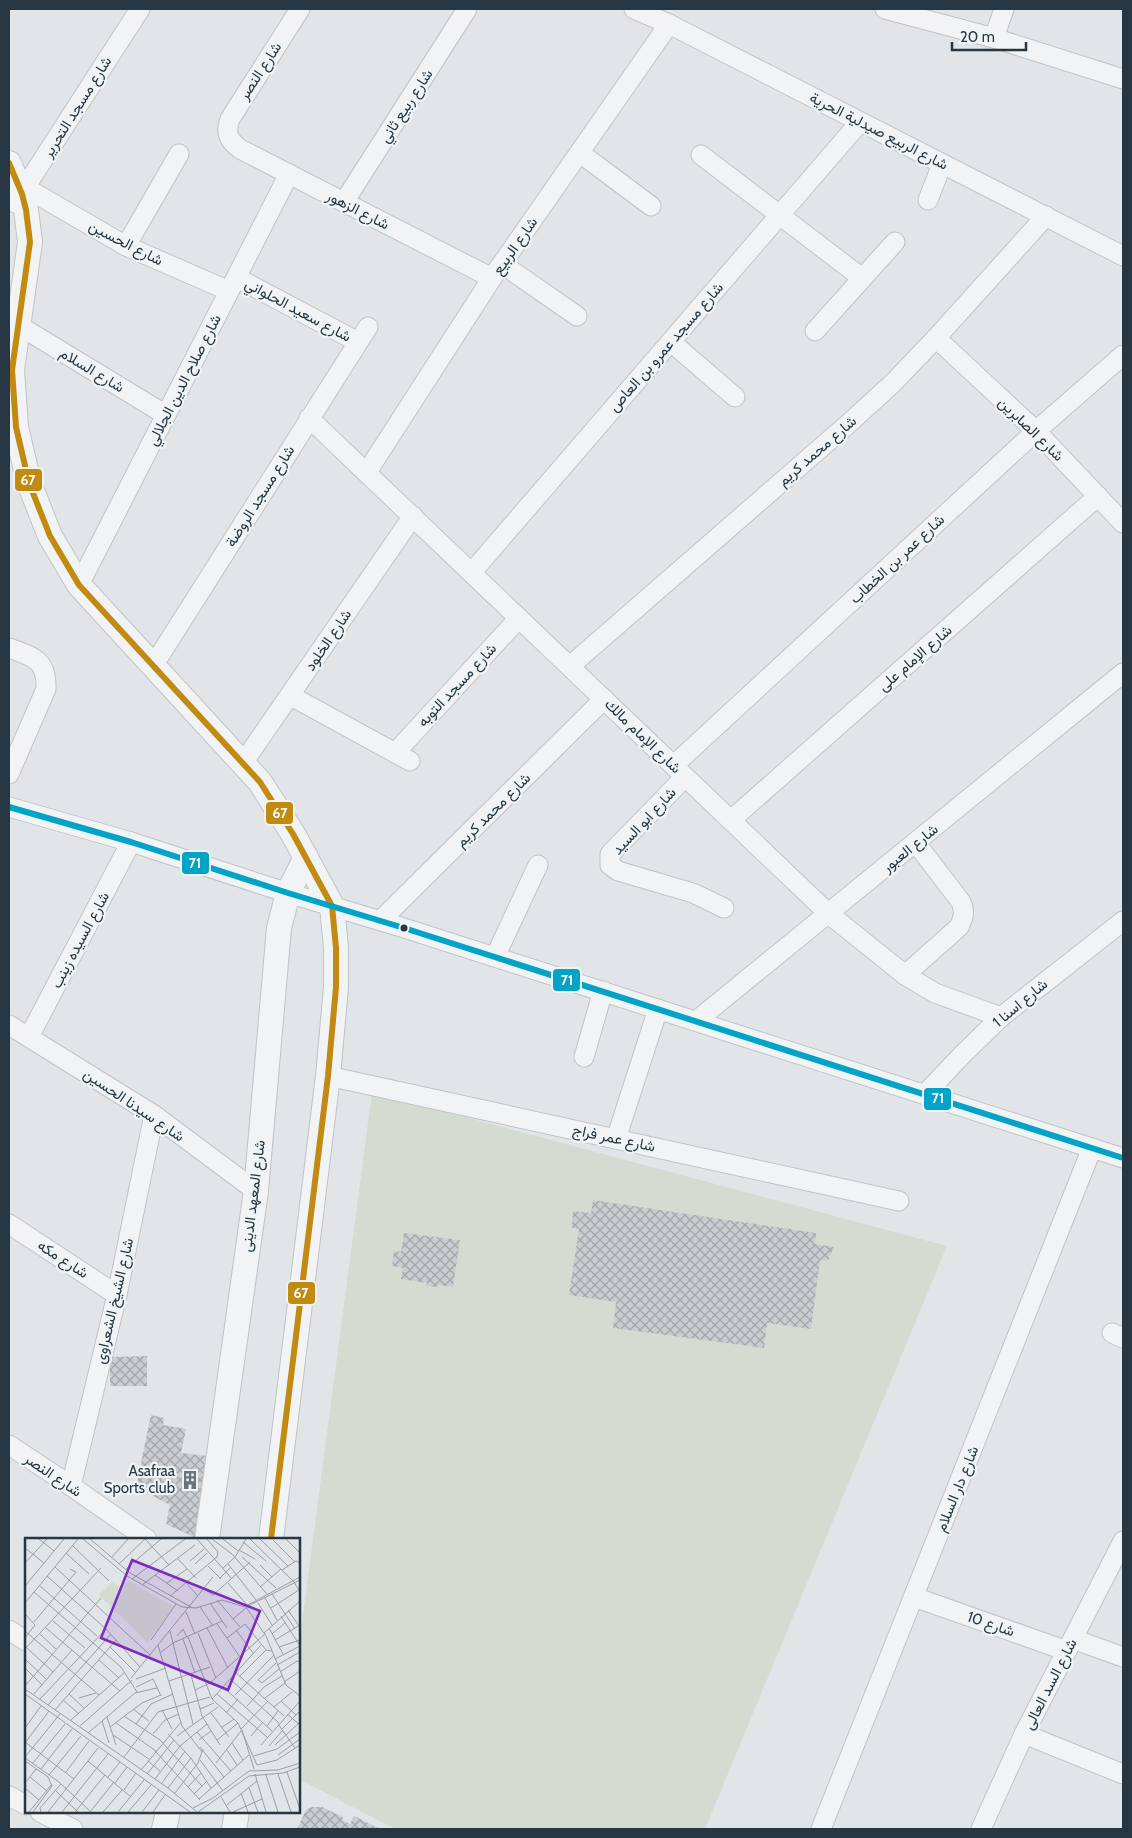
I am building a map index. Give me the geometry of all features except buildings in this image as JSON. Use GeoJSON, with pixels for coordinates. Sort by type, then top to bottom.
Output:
{"type":"FeatureCollection","features":[{"type":"Feature","properties":{"kind":"street","name":"شارع مسجد التحرير"},"geometry":{"type":"LineString","coordinates":[[19,200],[140,9]]}},
{"type":"Feature","properties":{"kind":"street","name":"شارع النصر"},"geometry":{"type":"LineString","coordinates":[[228,136],[227,127],[230,119],[300,9]]}},
{"type":"Feature","properties":{"kind":"street","name":"شارع ربيع ثاني"},"geometry":{"type":"LineString","coordinates":[[344,202],[467,9]]}},
{"type":"Feature","properties":{"kind":"street","name":"شارع الربيع صيدلية الحرية"},"geometry":{"type":"LineString","coordinates":[[634,9],[669,24],[1123,256]]}},
{"type":"Feature","properties":{"kind":"street"},"geometry":{"type":"LineString","coordinates":[[885,9],[994,38],[1123,79]]}},
{"type":"Feature","properties":{"kind":"street"},"geometry":{"type":"LineString","coordinates":[[994,38],[1004,9]]}},
{"type":"Feature","properties":{"kind":"street","name":"شارع الربيع"},"geometry":{"type":"LineString","coordinates":[[367,472],[497,271],[669,24]]}},
{"type":"Feature","properties":{"kind":"street","name":"شارع مسجد عمرو بن العاص"},"geometry":{"type":"LineString","coordinates":[[472,572],[860,122]]}},
{"type":"Feature","properties":{"kind":"street","name":"شارع الزهور"},"geometry":{"type":"LineString","coordinates":[[228,136],[233,144],[240,149],[344,202],[497,271],[576,316]]}},
{"type":"Feature","properties":{"kind":"street"},"geometry":{"type":"LineString","coordinates":[[580,153],[651,206]]}},
{"type":"Feature","properties":{"kind":"street"},"geometry":{"type":"LineString","coordinates":[[126,246],[179,154]]}},
{"type":"Feature","properties":{"kind":"street"},"geometry":{"type":"LineString","coordinates":[[701,155],[862,278]]}},
{"type":"Feature","properties":{"kind":"street"},"geometry":{"type":"LineString","coordinates":[[9,163],[30,242],[12,370],[16,427],[27,473],[50,536],[79,585],[260,782],[277,807],[332,906],[336,948],[336,987],[328,1076],[271,1538]]}},
{"type":"Feature","properties":{"kind":"street"},"geometry":{"type":"LineString","coordinates":[[928,200],[942,164]]}},
{"type":"Feature","properties":{"kind":"street","name":"شارع صلاح الدين الجلالي"},"geometry":{"type":"LineString","coordinates":[[79,585],[289,174]]}},
{"type":"Feature","properties":{"kind":"street","name":"شارع الحسين"},"geometry":{"type":"LineString","coordinates":[[19,200],[126,246],[233,284]]}},
{"type":"Feature","properties":{"kind":"street","name":"شارع محمد كريم"},"geometry":{"type":"LineString","coordinates":[[570,666],[893,383],[1046,216]]}},
{"type":"Feature","properties":{"kind":"street"},"geometry":{"type":"LineString","coordinates":[[815,331],[895,242]]}},
{"type":"Feature","properties":{"kind":"street","name":"شارع سعيد الحلواني"},"geometry":{"type":"LineString","coordinates":[[233,284],[363,334]]}},
{"type":"Feature","properties":{"kind":"street","name":"شارع السلام"},"geometry":{"type":"LineString","coordinates":[[18,325],[166,415]]}},
{"type":"Feature","properties":{"kind":"street","name":"شارع مسجد الروضة"},"geometry":{"type":"LineString","coordinates":[[152,666],[363,334]]}},
{"type":"Feature","properties":{"kind":"street","name":"شارع الصابرين"},"geometry":{"type":"LineString","coordinates":[[936,338],[1036,431],[1123,523]]}},
{"type":"Feature","properties":{"kind":"street"},"geometry":{"type":"LineString","coordinates":[[671,342],[735,397]]}},
{"type":"Feature","properties":{"kind":"street","name":"شارع عمر بن الخطاب"},"geometry":{"type":"LineString","coordinates":[[680,771],[1036,431],[1123,355]]}},
{"type":"Feature","properties":{"kind":"street","name":"شارع الإمام مالك"},"geometry":{"type":"LineString","coordinates":[[309,418],[829,914],[905,975],[935,993],[1001,1017]]}},
{"type":"Feature","properties":{"kind":"street","name":"شارع الإمام على"},"geometry":{"type":"LineString","coordinates":[[731,820],[1098,496]]}},
{"type":"Feature","properties":{"kind":"street","name":"شارع الخلود"},"geometry":{"type":"LineString","coordinates":[[243,763],[291,696],[413,516]]}},
{"type":"Feature","properties":{"kind":"street","name":"شارع مسجد التوبه"},"geometry":{"type":"LineString","coordinates":[[291,696],[402,757],[519,618]]}},
{"type":"Feature","properties":{"kind":"street"},"geometry":{"type":"LineString","coordinates":[[9,648],[38,661],[46,674],[46,689],[9,774]]}},
{"type":"Feature","properties":{"kind":"street","name":"شارع العبور"},"geometry":{"type":"LineString","coordinates":[[696,1021],[1123,673]]}},
{"type":"Feature","properties":{"kind":"street","name":"شارع محمد كريم"},"geometry":{"type":"LineString","coordinates":[[381,920],[604,699]]}},
{"type":"Feature","properties":{"kind":"street","name":"شارع ابو السيد"},"geometry":{"type":"LineString","coordinates":[[680,771],[610,854],[610,865],[618,871],[693,894],[724,908]]}},
{"type":"Feature","properties":{"kind":"street"},"geometry":{"type":"LineString","coordinates":[[9,807],[131,842],[381,920],[1123,1158]]}},
{"type":"Feature","properties":{"kind":"street","name":"شارع السيده زينب"},"geometry":{"type":"LineString","coordinates":[[29,1037],[131,842]]}},
{"type":"Feature","properties":{"kind":"street"},"geometry":{"type":"LineString","coordinates":[[905,975],[959,926],[964,918],[961,902],[916,843]]}},
{"type":"Feature","properties":{"kind":"street","name":"شارع المعهد الدينى"},"geometry":{"type":"LineString","coordinates":[[207,1538],[256,1191],[279,928],[288,892],[306,857]]}},
{"type":"Feature","properties":{"kind":"street"},"geometry":{"type":"LineString","coordinates":[[495,957],[538,865]]}},
{"type":"Feature","properties":{"kind":"street","name":"شارع اسنا 1"},"geometry":{"type":"LineString","coordinates":[[925,1094],[1001,1017],[1123,921]]}},
{"type":"Feature","properties":{"kind":"street"},"geometry":{"type":"LineString","coordinates":[[584,1057],[603,991]]}},
{"type":"Feature","properties":{"kind":"street"},"geometry":{"type":"LineString","coordinates":[[616,1139],[658,1008]]}},
{"type":"Feature","properties":{"kind":"street","name":"شارع سيدنا الحسين"},"geometry":{"type":"LineString","coordinates":[[9,1025],[154,1115],[256,1191]]}},
{"type":"Feature","properties":{"kind":"street","name":"شارع عمر فراج"},"geometry":{"type":"LineString","coordinates":[[328,1076],[899,1201]]}},
{"type":"Feature","properties":{"kind":"street","name":"شارع الشيخ الشعراوى"},"geometry":{"type":"LineString","coordinates":[[71,1486],[117,1294],[154,1115]]}},
{"type":"Feature","properties":{"kind":"street","name":"شارع دار السلام"},"geometry":{"type":"LineString","coordinates":[[821,1829],[1092,1148]]}},
{"type":"Feature","properties":{"kind":"street","name":"شارع مكه"},"geometry":{"type":"LineString","coordinates":[[9,1224],[117,1294]]}},
{"type":"Feature","properties":{"kind":"street","name":"شارع النصر"},"geometry":{"type":"LineString","coordinates":[[9,1445],[145,1538]]}},
{"type":"Feature","properties":{"kind":"street","name":"شارع السد العالى"},"geometry":{"type":"LineString","coordinates":[[987,1827],[1024,1734],[1123,1541]]}},
{"type":"Feature","properties":{"kind":"street","name":"شارع 10"},"geometry":{"type":"LineString","coordinates":[[914,1597],[1070,1645],[1123,1657]]}},
{"type":"Feature","properties":{"kind":"street"},"geometry":{"type":"LineString","coordinates":[[9,1630],[25,1640]]}},
{"type":"Feature","properties":{"kind":"street"},"geometry":{"type":"LineString","coordinates":[[1024,1734],[1123,1774]]}},
{"type":"Feature","properties":{"kind":"street"},"geometry":{"type":"LineString","coordinates":[[9,1796],[25,1804]]}},
{"type":"Feature","properties":{"kind":"street"},"geometry":{"type":"LineString","coordinates":[[42,1813],[74,1829]]}},
{"type":"Feature","properties":{"kind":"street"},"geometry":{"type":"LineString","coordinates":[[164,1829],[168,1813]]}},
{"type":"Feature","properties":{"kind":"street"},"geometry":{"type":"LineString","coordinates":[[234,1829],[237,1813]]}},
{"type":"Feature","properties":{"kind":"shaded area"},"geometry":{"type":"Polygon","coordinates":[[[372,1092],[947,1246],[705,1829],[395,1829],[300,1780],[300,1637],[372,1092]]]}},
{"type":"Feature","properties":{"kind":"transit line","name":"67"},"geometry":{"type":"LineString","coordinates":[[9,163],[22,194],[30,242],[12,370],[16,427],[29,483],[50,536],[79,585],[260,782],[293,834],[332,906],[336,948],[336,987],[328,1076],[271,1538]]}},
{"type":"Feature","properties":{"kind":"transit line","name":"71"},"geometry":{"type":"LineString","coordinates":[[9,807],[131,842],[404,928],[1123,1158]]}},
{"type":"Feature","properties":{"kind":"place","name":"Asafraa Sports club"},"geometry":{"type":"Point","coordinates":[190,1480]}}]}
